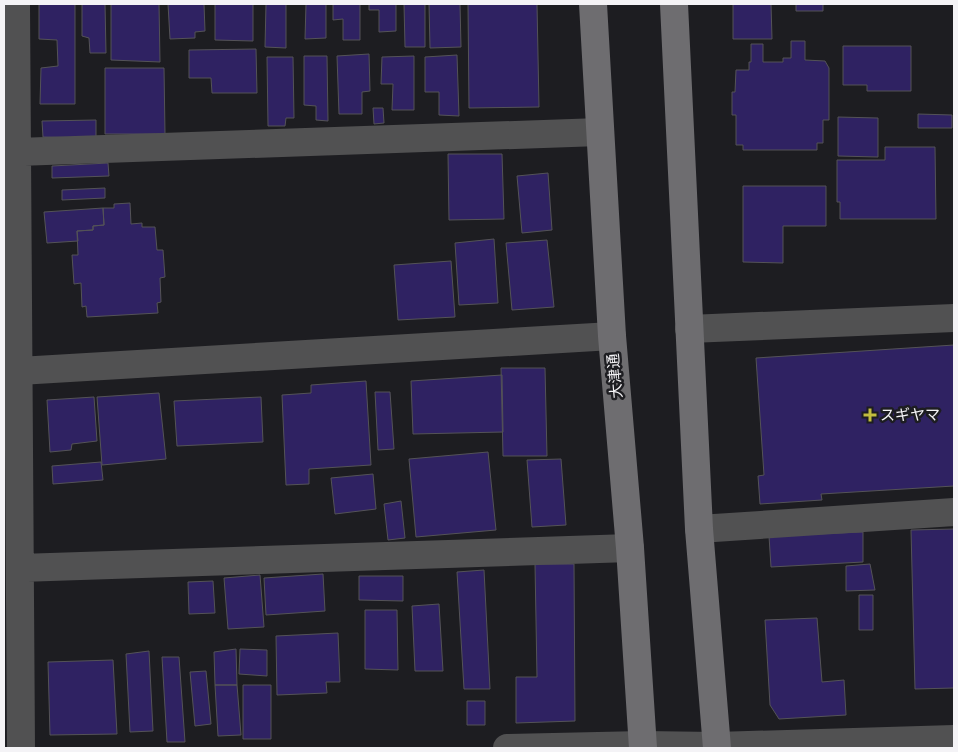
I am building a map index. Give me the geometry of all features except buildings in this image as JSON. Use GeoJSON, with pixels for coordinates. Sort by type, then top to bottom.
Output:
{"type":"FeatureCollection","features":[{"type":"Feature","properties":{"kind":"street"},"geometry":{"type":"LineString","coordinates":[[16,4],[21,748]]}},
{"type":"Feature","properties":{"kind":"street","name":"大津通"},"geometry":{"type":"LineString","coordinates":[[593,4],[612,336],[630,548],[643,746]]}},
{"type":"Feature","properties":{"kind":"street"},"geometry":{"type":"LineString","coordinates":[[674,4],[699,529],[716,747]]}},
{"type":"Feature","properties":{"kind":"street"},"geometry":{"type":"LineString","coordinates":[[17,152],[600,132]]}},
{"type":"Feature","properties":{"kind":"street"},"geometry":{"type":"LineString","coordinates":[[689,329],[954,318]]}},
{"type":"Feature","properties":{"kind":"street"},"geometry":{"type":"LineString","coordinates":[[19,371],[612,336]]}},
{"type":"Feature","properties":{"kind":"street"},"geometry":{"type":"LineString","coordinates":[[699,529],[954,512]]}},
{"type":"Feature","properties":{"kind":"street"},"geometry":{"type":"LineString","coordinates":[[20,568],[630,548]]}},
{"type":"Feature","properties":{"kind":"street"},"geometry":{"type":"LineString","coordinates":[[506,748],[716,747],[954,739]]}},
{"type":"Feature","properties":{"kind":"place","name":"スギヤマ"},"geometry":{"type":"Point","coordinates":[870,415]}}]}
